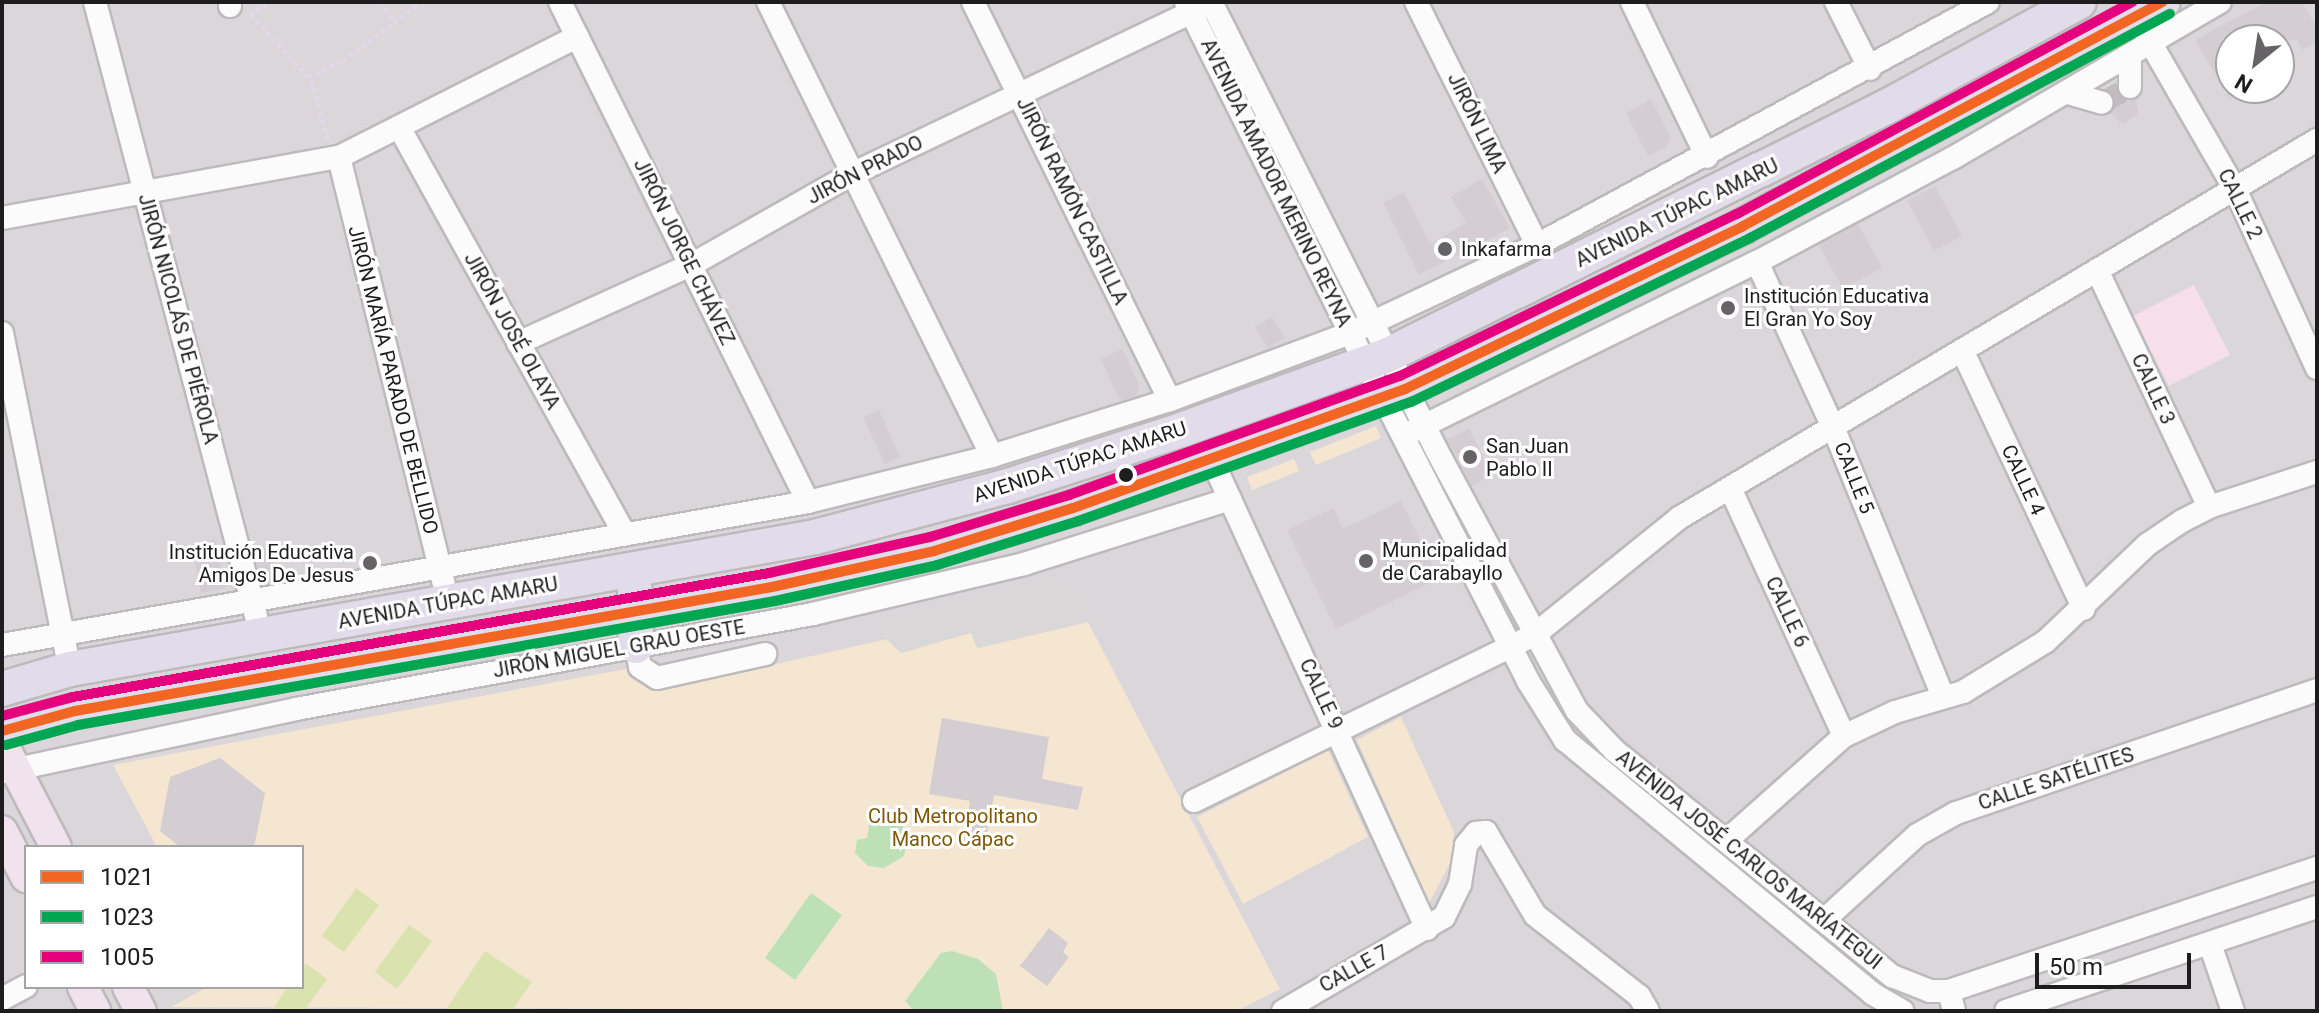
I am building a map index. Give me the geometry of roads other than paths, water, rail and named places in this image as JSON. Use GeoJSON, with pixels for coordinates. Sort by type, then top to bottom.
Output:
{"type":"FeatureCollection","features":[{"type":"Feature","properties":{"kind":"highway","name":"AVENIDA TÚPAC AMARU"},"geometry":{"type":"LineString","coordinates":[[2,689],[70,669],[631,570],[912,514],[1184,429],[1377,359],[1724,190],[2079,2]]}},
{"type":"Feature","properties":{"kind":"highway","name":"AVENIDA TÚPAC AMARU"},"geometry":{"type":"LineString","coordinates":[[2,731],[75,711],[772,587],[934,551],[1212,460],[1394,393],[1743,226],[2150,22]]}},
{"type":"Feature","properties":{"kind":"highway"},"geometry":{"type":"LineString","coordinates":[[1724,190],[1743,226]]}},
{"type":"Feature","properties":{"kind":"highway"},"geometry":{"type":"LineString","coordinates":[[631,570],[639,610],[636,646]]}},
{"type":"Feature","properties":{"kind":"main road"},"geometry":{"type":"LineString","coordinates":[[6,761],[55,845]]}},
{"type":"Feature","properties":{"kind":"main road"},"geometry":{"type":"LineString","coordinates":[[2,831],[24,873]]}},
{"type":"Feature","properties":{"kind":"main road"},"geometry":{"type":"LineString","coordinates":[[84,989],[95,1011]]}},
{"type":"Feature","properties":{"kind":"main road"},"geometry":{"type":"LineString","coordinates":[[129,989],[141,1011]]}},
{"type":"Feature","properties":{"kind":"street","name":"JIRÓN NICOLÁS DE PIÉROLA"},"geometry":{"type":"LineString","coordinates":[[95,2],[262,636]]}},
{"type":"Feature","properties":{"kind":"street","name":"JIRÓN JORGE CHÁVEZ"},"geometry":{"type":"LineString","coordinates":[[560,2],[808,502]]}},
{"type":"Feature","properties":{"kind":"street"},"geometry":{"type":"LineString","coordinates":[[768,2],[992,456]]}},
{"type":"Feature","properties":{"kind":"street","name":"JIRÓN RAMÓN CASTILLA"},"geometry":{"type":"LineString","coordinates":[[973,2],[1170,400]]}},
{"type":"Feature","properties":{"kind":"street","name":"JIRÓN PRADO"},"geometry":{"type":"LineString","coordinates":[[518,343],[691,265],[852,174],[1019,94],[1188,7],[1212,2]]}},
{"type":"Feature","properties":{"kind":"street","name":"AVENIDA AMADOR MERINO REYNA"},"geometry":{"type":"LineString","coordinates":[[1212,2],[1371,322],[1377,359]]}},
{"type":"Feature","properties":{"kind":"street","name":"JIRÓN LIMA"},"geometry":{"type":"LineString","coordinates":[[1416,2],[1537,245]]}},
{"type":"Feature","properties":{"kind":"street"},"geometry":{"type":"LineString","coordinates":[[1632,2],[1707,157]]}},
{"type":"Feature","properties":{"kind":"street"},"geometry":{"type":"LineString","coordinates":[[1836,2],[1870,69]]}},
{"type":"Feature","properties":{"kind":"street","name":"AVENIDA TÚPAC AMARU"},"geometry":{"type":"LineString","coordinates":[[2,645],[62,632],[253,603],[808,502],[992,456],[1170,400],[1350,333],[1537,245],[1707,157],[1988,2]]}},
{"type":"Feature","properties":{"kind":"street","name":"AVENIDA TÚPAC AMARU"},"geometry":{"type":"LineString","coordinates":[[1403,436],[1757,262],[2068,93],[2130,58],[2150,22],[2220,2]]}},
{"type":"Feature","properties":{"kind":"street","name":"AVENIDA AMADOR MERINO REYNA"},"geometry":{"type":"LineString","coordinates":[[1188,7],[1350,333],[1377,359]]}},
{"type":"Feature","properties":{"kind":"street","name":"CALLE 2"},"geometry":{"type":"LineString","coordinates":[[2150,22],[2235,189],[2317,368]]}},
{"type":"Feature","properties":{"kind":"street"},"geometry":{"type":"LineString","coordinates":[[2,218],[336,157],[577,37]]}},
{"type":"Feature","properties":{"kind":"street"},"geometry":{"type":"LineString","coordinates":[[2130,58],[2130,87]]}},
{"type":"Feature","properties":{"kind":"street"},"geometry":{"type":"LineString","coordinates":[[2068,93],[2102,103]]}},
{"type":"Feature","properties":{"kind":"street","name":"JIRÓN JOSÉ OLAYA"},"geometry":{"type":"LineString","coordinates":[[399,127],[625,535]]}},
{"type":"Feature","properties":{"kind":"street"},"geometry":{"type":"LineString","coordinates":[[1194,801],[1533,636],[1640,546],[1730,488],[2317,140]]}},
{"type":"Feature","properties":{"kind":"street","name":"JIRÓN MARÍA PARADO DE BELLIDO"},"geometry":{"type":"LineString","coordinates":[[336,157],[448,602]]}},
{"type":"Feature","properties":{"kind":"street","name":"CALLE 5"},"geometry":{"type":"LineString","coordinates":[[1757,262],[1833,427],[1943,697]]}},
{"type":"Feature","properties":{"kind":"street","name":"CALLE 3"},"geometry":{"type":"LineString","coordinates":[[2097,270],[2209,507]]}},
{"type":"Feature","properties":{"kind":"street"},"geometry":{"type":"LineString","coordinates":[[2,333],[70,669]]}},
{"type":"Feature","properties":{"kind":"street","name":"CALLE 4"},"geometry":{"type":"LineString","coordinates":[[1962,350],[2084,609]]}},
{"type":"Feature","properties":{"kind":"street","name":"AVENIDA JOSÉ CARLOS MARÍATEGUI"},"geometry":{"type":"LineString","coordinates":[[1377,359],[1394,393],[1403,436],[1549,718],[1581,758],[1873,994],[1902,1011]]}},
{"type":"Feature","properties":{"kind":"street","name":"AVENIDA JOSÉ CARLOS MARÍATEGUI"},"geometry":{"type":"LineString","coordinates":[[1394,393],[1424,426],[1533,636],[1588,727],[1892,976],[1952,1001],[1990,978],[2317,868]]}},
{"type":"Feature","properties":{"kind":"street","name":"CALLE 9"},"geometry":{"type":"LineString","coordinates":[[1212,460],[1427,929]]}},
{"type":"Feature","properties":{"kind":"street"},"geometry":{"type":"LineString","coordinates":[[1726,841],[1844,736],[2005,669],[2084,609],[2148,544],[2209,507],[2317,472]]}},
{"type":"Feature","properties":{"kind":"street","name":"CALLE 6"},"geometry":{"type":"LineString","coordinates":[[1730,488],[1844,736]]}},
{"type":"Feature","properties":{"kind":"street","name":"JIRÓN MIGUEL GRAU OESTE"},"geometry":{"type":"LineString","coordinates":[[6,761],[813,614],[1024,564],[1230,499]]}},
{"type":"Feature","properties":{"kind":"street"},"geometry":{"type":"LineString","coordinates":[[636,646],[640,667],[657,678],[765,654]]}},
{"type":"Feature","properties":{"kind":"street","name":"CALLE SATÉLITES"},"geometry":{"type":"LineString","coordinates":[[1824,920],[1917,835],[1956,813],[2317,690]]}},
{"type":"Feature","properties":{"kind":"street","name":"CALLE 7"},"geometry":{"type":"LineString","coordinates":[[1283,1011],[1427,929],[1453,905],[1466,845],[1476,833],[1486,832],[1535,915],[1639,996],[1648,1011]]}},
{"type":"Feature","properties":{"kind":"street"},"geometry":{"type":"LineString","coordinates":[[2006,1011],[2317,907]]}},
{"type":"Feature","properties":{"kind":"street"},"geometry":{"type":"LineString","coordinates":[[2210,944],[2233,1011]]}},
{"type":"Feature","properties":{"kind":"street"},"geometry":{"type":"LineString","coordinates":[[1990,978],[1998,1011]]}},
{"type":"Feature","properties":{"kind":"street"},"geometry":{"type":"LineString","coordinates":[[2,999],[24,987]]}},
{"type":"Feature","properties":{"kind":"tunnel"},"geometry":{"type":"LineString","coordinates":[[2102,103],[2130,87]]}},
{"type":"Feature","properties":{"kind":"place","name":"Inkafarma"},"geometry":{"type":"Point","coordinates":[1445,249]}},
{"type":"Feature","properties":{"kind":"place","name":"Institución Educativa El Gran Yo Soy"},"geometry":{"type":"Point","coordinates":[1728,308]}},
{"type":"Feature","properties":{"kind":"place","name":"San Juan Pablo II"},"geometry":{"type":"Point","coordinates":[1470,457]}},
{"type":"Feature","properties":{"kind":"place","name":"Municipalidad de Carabayllo"},"geometry":{"type":"Point","coordinates":[1366,561]}},
{"type":"Feature","properties":{"kind":"place","name":"Institución Educativa Amigos De Jesus"},"geometry":{"type":"Point","coordinates":[370,563]}},
{"type":"Feature","properties":{"kind":"park label","name":"Club Metropolitano Manco Cápac"},"geometry":{"type":"Point","coordinates":[953,828]}}]}
